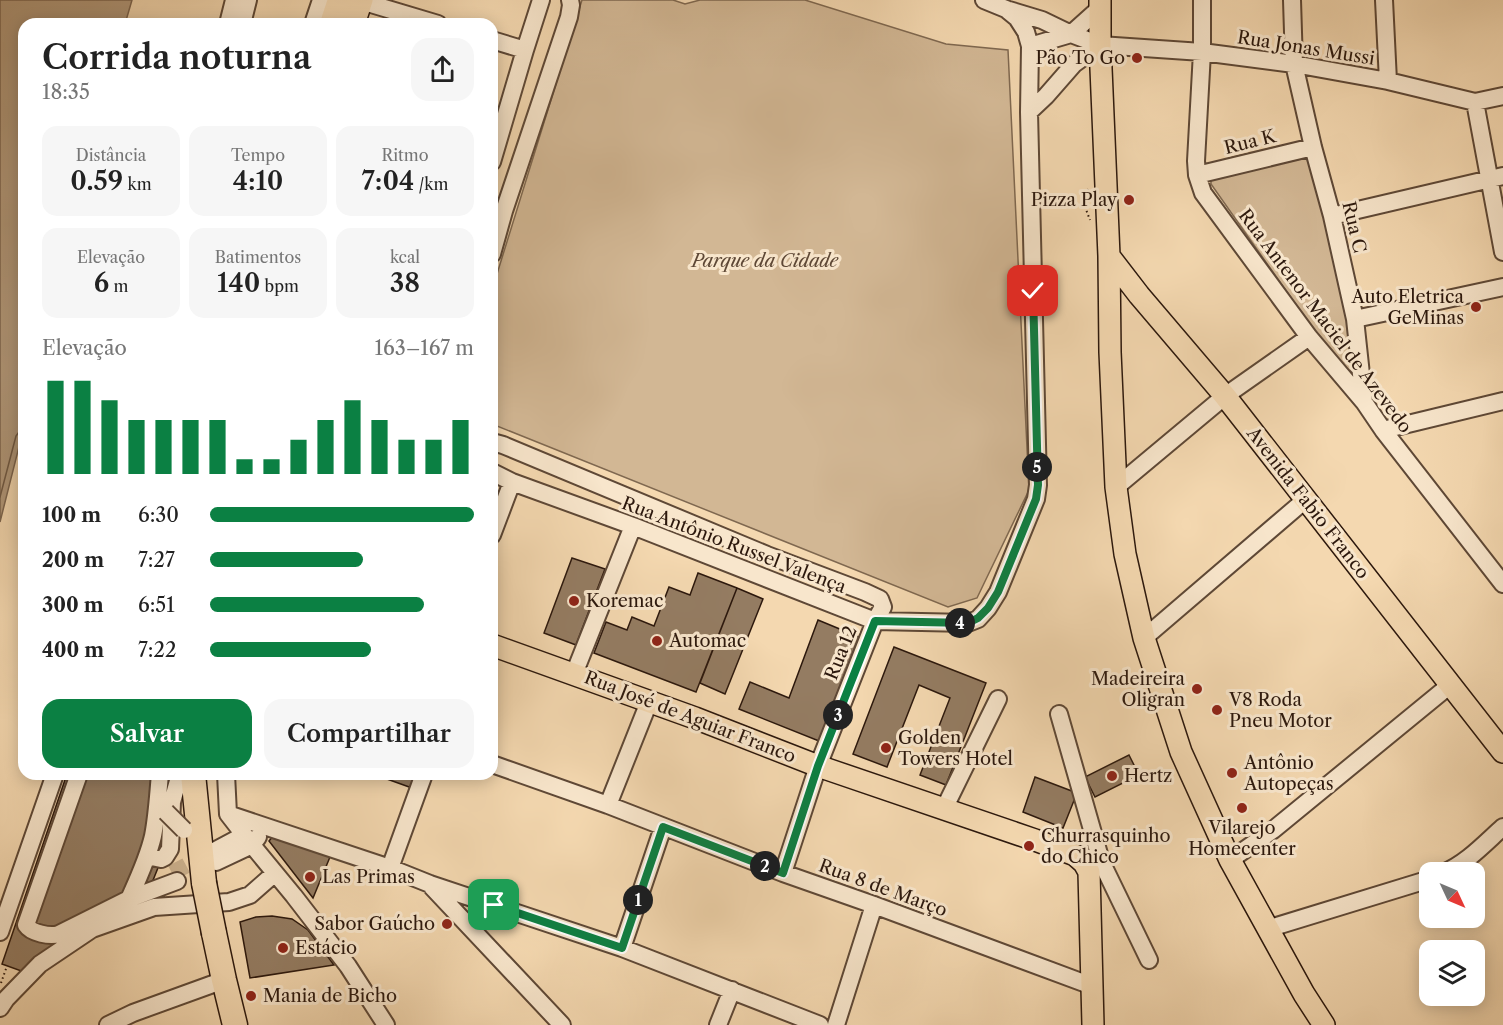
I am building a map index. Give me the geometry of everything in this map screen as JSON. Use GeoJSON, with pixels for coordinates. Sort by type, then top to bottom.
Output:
{"type":"FeatureCollection","features":[{"type":"Feature","properties":{"kind":"highway"},"geometry":{"type":"LineString","coordinates":[[334,18],[340,0]]}},
{"type":"Feature","properties":{"kind":"highway"},"geometry":{"type":"LineString","coordinates":[[194,780],[203,847],[204,883],[235,1025]]}},
{"type":"Feature","properties":{"kind":"main road"},"geometry":{"type":"LineString","coordinates":[[356,18],[361,0]]}},
{"type":"Feature","properties":{"kind":"main road"},"geometry":{"type":"LineString","coordinates":[[1100,4],[1116,487],[1125,555],[1144,638],[1181,752],[1230,860],[1304,994],[1324,1025]]}},
{"type":"Feature","properties":{"kind":"main road","name":"Avenida Fabio Franco"},"geometry":{"type":"LineString","coordinates":[[1109,256],[1139,296],[1225,396],[1503,752]]}},
{"type":"Feature","properties":{"kind":"main road"},"geometry":{"type":"LineString","coordinates":[[1110,310],[1113,302],[1123,294],[1131,293],[1139,296]]}},
{"type":"Feature","properties":{"kind":"main road","name":"Rua José de Aguiar Franco"},"geometry":{"type":"LineString","coordinates":[[498,647],[695,718],[818,766],[1021,835],[1094,864]]}},
{"type":"Feature","properties":{"kind":"main road"},"geometry":{"type":"LineString","coordinates":[[1093,1025],[1090,879],[1094,864]]}},
{"type":"Feature","properties":{"kind":"street"},"geometry":{"type":"LineString","coordinates":[[230,18],[234,0]]}},
{"type":"Feature","properties":{"kind":"street"},"geometry":{"type":"LineString","coordinates":[[244,18],[248,0]]}},
{"type":"Feature","properties":{"kind":"street"},"geometry":{"type":"LineString","coordinates":[[315,18],[321,0]]}},
{"type":"Feature","properties":{"kind":"street"},"geometry":{"type":"LineString","coordinates":[[361,0],[419,18]]}},
{"type":"Feature","properties":{"kind":"street"},"geometry":{"type":"LineString","coordinates":[[498,142],[542,0]]}},
{"type":"Feature","properties":{"kind":"street"},"geometry":{"type":"LineString","coordinates":[[498,232],[568,17],[570,0]]}},
{"type":"Feature","properties":{"kind":"street","name":"Rua Jonas Mussi"},"geometry":{"type":"LineString","coordinates":[[985,0],[1042,20],[1100,45],[1202,52],[1294,64],[1388,81],[1475,102],[1503,96]]}},
{"type":"Feature","properties":{"kind":"street","name":"Rua Antenor Maciel de Azevedo"},"geometry":{"type":"LineString","coordinates":[[1202,0],[1202,52],[1196,161],[1197,176],[1203,193],[1310,338],[1364,402],[1383,430],[1503,584]]}},
{"type":"Feature","properties":{"kind":"street","name":"Rua C"},"geometry":{"type":"LineString","coordinates":[[1292,0],[1294,64],[1355,319],[1364,402]]}},
{"type":"Feature","properties":{"kind":"street"},"geometry":{"type":"LineString","coordinates":[[1384,0],[1388,81]]}},
{"type":"Feature","properties":{"kind":"street"},"geometry":{"type":"LineString","coordinates":[[1030,46],[1071,34],[1100,4]]}},
{"type":"Feature","properties":{"kind":"street"},"geometry":{"type":"LineString","coordinates":[[1006,9],[1019,21],[1026,32],[1030,46],[1029,111]]}},
{"type":"Feature","properties":{"kind":"street"},"geometry":{"type":"LineString","coordinates":[[498,42],[525,50]]}},
{"type":"Feature","properties":{"kind":"street"},"geometry":{"type":"LineString","coordinates":[[1029,111],[1046,96],[1074,64],[1100,45]]}},
{"type":"Feature","properties":{"kind":"street"},"geometry":{"type":"LineString","coordinates":[[1475,102],[1496,177],[1503,252]]}},
{"type":"Feature","properties":{"kind":"street","name":"Rua Antônio Russel Valença"},"geometry":{"type":"LineString","coordinates":[[498,475],[875,621],[968,623],[978,618],[988,608],[998,592],[1036,499],[1038,485],[1029,111]]}},
{"type":"Feature","properties":{"kind":"street","name":"Rua K"},"geometry":{"type":"LineString","coordinates":[[1197,176],[1313,147]]}},
{"type":"Feature","properties":{"kind":"street"},"geometry":{"type":"LineString","coordinates":[[1332,216],[1496,177]]}},
{"type":"Feature","properties":{"kind":"street"},"geometry":{"type":"LineString","coordinates":[[1355,319],[1503,287]]}},
{"type":"Feature","properties":{"kind":"street"},"geometry":{"type":"LineString","coordinates":[[1116,487],[1225,396],[1310,338]]}},
{"type":"Feature","properties":{"kind":"street"},"geometry":{"type":"LineString","coordinates":[[1383,430],[1503,401]]}},
{"type":"Feature","properties":{"kind":"street"},"geometry":{"type":"LineString","coordinates":[[498,444],[767,555],[875,596],[880,599],[883,607],[875,621]]}},
{"type":"Feature","properties":{"kind":"street"},"geometry":{"type":"LineString","coordinates":[[498,519],[512,482]]}},
{"type":"Feature","properties":{"kind":"street"},"geometry":{"type":"LineString","coordinates":[[1144,638],[1305,500]]}},
{"type":"Feature","properties":{"kind":"street"},"geometry":{"type":"LineString","coordinates":[[574,674],[633,526]]}},
{"type":"Feature","properties":{"kind":"street","name":"Rua 12"},"geometry":{"type":"LineString","coordinates":[[783,873],[818,766],[875,621]]}},
{"type":"Feature","properties":{"kind":"street"},"geometry":{"type":"LineString","coordinates":[[1230,860],[1274,830],[1450,685]]}},
{"type":"Feature","properties":{"kind":"street"},"geometry":{"type":"LineString","coordinates":[[944,808],[998,699]]}},
{"type":"Feature","properties":{"kind":"street"},"geometry":{"type":"LineString","coordinates":[[608,805],[649,702]]}},
{"type":"Feature","properties":{"kind":"street"},"geometry":{"type":"LineString","coordinates":[[1059,714],[1094,864],[1149,960]]}},
{"type":"Feature","properties":{"kind":"street","name":"Rua 8 de Março"},"geometry":{"type":"LineString","coordinates":[[498,767],[608,805],[783,873],[1092,986]]}},
{"type":"Feature","properties":{"kind":"street"},"geometry":{"type":"LineString","coordinates":[[0,932],[53,780]]}},
{"type":"Feature","properties":{"kind":"street"},"geometry":{"type":"LineString","coordinates":[[74,780],[71,788],[76,807]]}},
{"type":"Feature","properties":{"kind":"street"},"geometry":{"type":"LineString","coordinates":[[75,780],[26,927],[54,936],[175,877],[140,874]]}},
{"type":"Feature","properties":{"kind":"street"},"geometry":{"type":"LineString","coordinates":[[86,780],[33,930],[34,933],[50,938],[57,939],[126,905],[153,836],[161,780]]}},
{"type":"Feature","properties":{"kind":"street"},"geometry":{"type":"LineString","coordinates":[[50,938],[78,916],[143,887],[154,855],[164,810],[162,780]]}},
{"type":"Feature","properties":{"kind":"street"},"geometry":{"type":"LineString","coordinates":[[147,856],[165,857],[170,849],[172,802],[178,780]]}},
{"type":"Feature","properties":{"kind":"street"},"geometry":{"type":"LineString","coordinates":[[226,780],[228,814],[348,966],[386,1025]]}},
{"type":"Feature","properties":{"kind":"street"},"geometry":{"type":"LineString","coordinates":[[390,868],[422,780]]}},
{"type":"Feature","properties":{"kind":"street"},"geometry":{"type":"LineString","coordinates":[[164,810],[203,847],[248,840],[265,826]]}},
{"type":"Feature","properties":{"kind":"street"},"geometry":{"type":"LineString","coordinates":[[228,814],[622,948],[820,1025]]}},
{"type":"Feature","properties":{"kind":"street"},"geometry":{"type":"LineString","coordinates":[[622,948],[663,827]]}},
{"type":"Feature","properties":{"kind":"street"},"geometry":{"type":"LineString","coordinates":[[1461,862],[1503,827]]}},
{"type":"Feature","properties":{"kind":"street"},"geometry":{"type":"LineString","coordinates":[[0,1008],[40,964],[92,929],[154,907],[229,902],[250,895],[275,873]]}},
{"type":"Feature","properties":{"kind":"street"},"geometry":{"type":"LineString","coordinates":[[1267,929],[1419,882]]}},
{"type":"Feature","properties":{"kind":"street"},"geometry":{"type":"LineString","coordinates":[[430,884],[562,1025]]}},
{"type":"Feature","properties":{"kind":"street"},"geometry":{"type":"LineString","coordinates":[[836,1025],[874,905]]}},
{"type":"Feature","properties":{"kind":"street"},"geometry":{"type":"LineString","coordinates":[[108,1025],[224,980]]}},
{"type":"Feature","properties":{"kind":"street"},"geometry":{"type":"LineString","coordinates":[[718,1025],[732,990]]}},
{"type":"Feature","properties":{"kind":"path"},"geometry":{"type":"LineString","coordinates":[[1090,181],[1085,207],[1092,225]]}},
{"type":"Feature","properties":{"kind":"path"},"geometry":{"type":"LineString","coordinates":[[0,986],[7,966]]}},
{"type":"Feature","properties":{"kind":"green space","name":"Parque da Cidade"},"geometry":{"type":"Polygon","coordinates":[[[582,0],[673,0],[685,4],[700,0],[805,0],[946,44],[1008,50],[1029,490],[977,598],[948,607],[498,426],[498,271],[582,0]]]}},
{"type":"Feature","properties":{"kind":"green space"},"geometry":{"type":"Polygon","coordinates":[[[1310,157],[1357,355],[1353,370],[1350,371],[1339,366],[1211,184],[1211,179],[1214,177],[1310,157]]]}},
{"type":"Feature","properties":{"kind":"water"},"geometry":{"type":"Polygon","coordinates":[[[0,0],[132,0],[127,18],[18,18],[18,451],[0,522],[0,0]]]}},
{"type":"Feature","properties":{"kind":"building","name":"Koremac"},"geometry":{"type":"Polygon","coordinates":[[[572,558],[605,569],[576,645],[544,633],[572,558]]]}},
{"type":"Feature","properties":{"kind":"building","name":"Automac"},"geometry":{"type":"Polygon","coordinates":[[[698,573],[737,588],[696,692],[594,653],[606,622],[627,630],[632,617],[654,626],[669,587],[690,595],[698,573]]]}},
{"type":"Feature","properties":{"kind":"building"},"geometry":{"type":"Polygon","coordinates":[[[737,588],[763,599],[725,694],[700,683],[737,588]]]}},
{"type":"Feature","properties":{"kind":"building"},"geometry":{"type":"Polygon","coordinates":[[[818,620],[859,637],[819,741],[739,709],[750,682],[789,698],[818,620]]]}},
{"type":"Feature","properties":{"kind":"building"},"geometry":{"type":"Polygon","coordinates":[[[894,647],[986,683],[946,785],[920,775],[950,698],[919,685],[887,767],[853,754],[894,647]]]}},
{"type":"Feature","properties":{"kind":"building","name":"Hertz"},"geometry":{"type":"Polygon","coordinates":[[[1129,755],[1139,775],[1095,797],[1085,777],[1129,755]]]}},
{"type":"Feature","properties":{"kind":"building"},"geometry":{"type":"Polygon","coordinates":[[[1035,777],[1077,793],[1063,828],[1023,812],[1035,777]]]}},
{"type":"Feature","properties":{"kind":"building"},"geometry":{"type":"Polygon","coordinates":[[[65,780],[169,780],[168,843],[145,900],[24,972],[2,964],[65,780]]]}},
{"type":"Feature","properties":{"kind":"building"},"geometry":{"type":"Polygon","coordinates":[[[390,780],[415,780],[412,788],[390,780]]]}},
{"type":"Feature","properties":{"kind":"building","name":"Las Primas"},"geometry":{"type":"Polygon","coordinates":[[[274,835],[330,857],[313,898],[269,841],[274,835]]]}},
{"type":"Feature","properties":{"kind":"building","name":"Estácio"},"geometry":{"type":"Polygon","coordinates":[[[272,916],[292,919],[308,930],[334,965],[250,978],[240,922],[256,917],[272,916]]]}},
{"type":"Feature","properties":{"kind":"tunnel"},"geometry":{"type":"LineString","coordinates":[[172,873],[208,854]]}},
{"type":"Feature","properties":{"kind":"place","name":"Pão To Go"},"geometry":{"type":"Point","coordinates":[1137,58]}},
{"type":"Feature","properties":{"kind":"place","name":"Pizza Play"},"geometry":{"type":"Point","coordinates":[1129,200]}},
{"type":"Feature","properties":{"kind":"place","name":"Auto Eletrica GeMinas"},"geometry":{"type":"Point","coordinates":[1476,307]}},
{"type":"Feature","properties":{"kind":"place","name":"Koremac"},"geometry":{"type":"Point","coordinates":[574,601]}},
{"type":"Feature","properties":{"kind":"place","name":"Automac"},"geometry":{"type":"Point","coordinates":[657,641]}},
{"type":"Feature","properties":{"kind":"place","name":"Madeireira Oligran"},"geometry":{"type":"Point","coordinates":[1197,689]}},
{"type":"Feature","properties":{"kind":"place","name":"V8 Roda Pneu Motor"},"geometry":{"type":"Point","coordinates":[1217,710]}},
{"type":"Feature","properties":{"kind":"place","name":"Golden Towers Hotel"},"geometry":{"type":"Point","coordinates":[886,748]}},
{"type":"Feature","properties":{"kind":"place","name":"Antônio Autopeças"},"geometry":{"type":"Point","coordinates":[1232,773]}},
{"type":"Feature","properties":{"kind":"place","name":"Hertz"},"geometry":{"type":"Point","coordinates":[1112,776]}},
{"type":"Feature","properties":{"kind":"place","name":"Vilarejo Homecenter"},"geometry":{"type":"Point","coordinates":[1242,808]}},
{"type":"Feature","properties":{"kind":"place","name":"Churrasquinho do Chico"},"geometry":{"type":"Point","coordinates":[1029,846]}},
{"type":"Feature","properties":{"kind":"place","name":"Las Primas"},"geometry":{"type":"Point","coordinates":[310,877]}},
{"type":"Feature","properties":{"kind":"place","name":"Sabor Gaúcho"},"geometry":{"type":"Point","coordinates":[447,924]}},
{"type":"Feature","properties":{"kind":"place","name":"Estácio"},"geometry":{"type":"Point","coordinates":[283,948]}},
{"type":"Feature","properties":{"kind":"place","name":"Mania de Bicho"},"geometry":{"type":"Point","coordinates":[251,996]}},
{"type":"Feature","properties":{"kind":"route"},"geometry":{"type":"LineString","coordinates":[[494,905],[622,948],[663,827],[783,873],[818,766],[875,621],[968,623],[978,618],[988,608],[998,592],[1036,499],[1038,485],[1033,291]]}}]}
